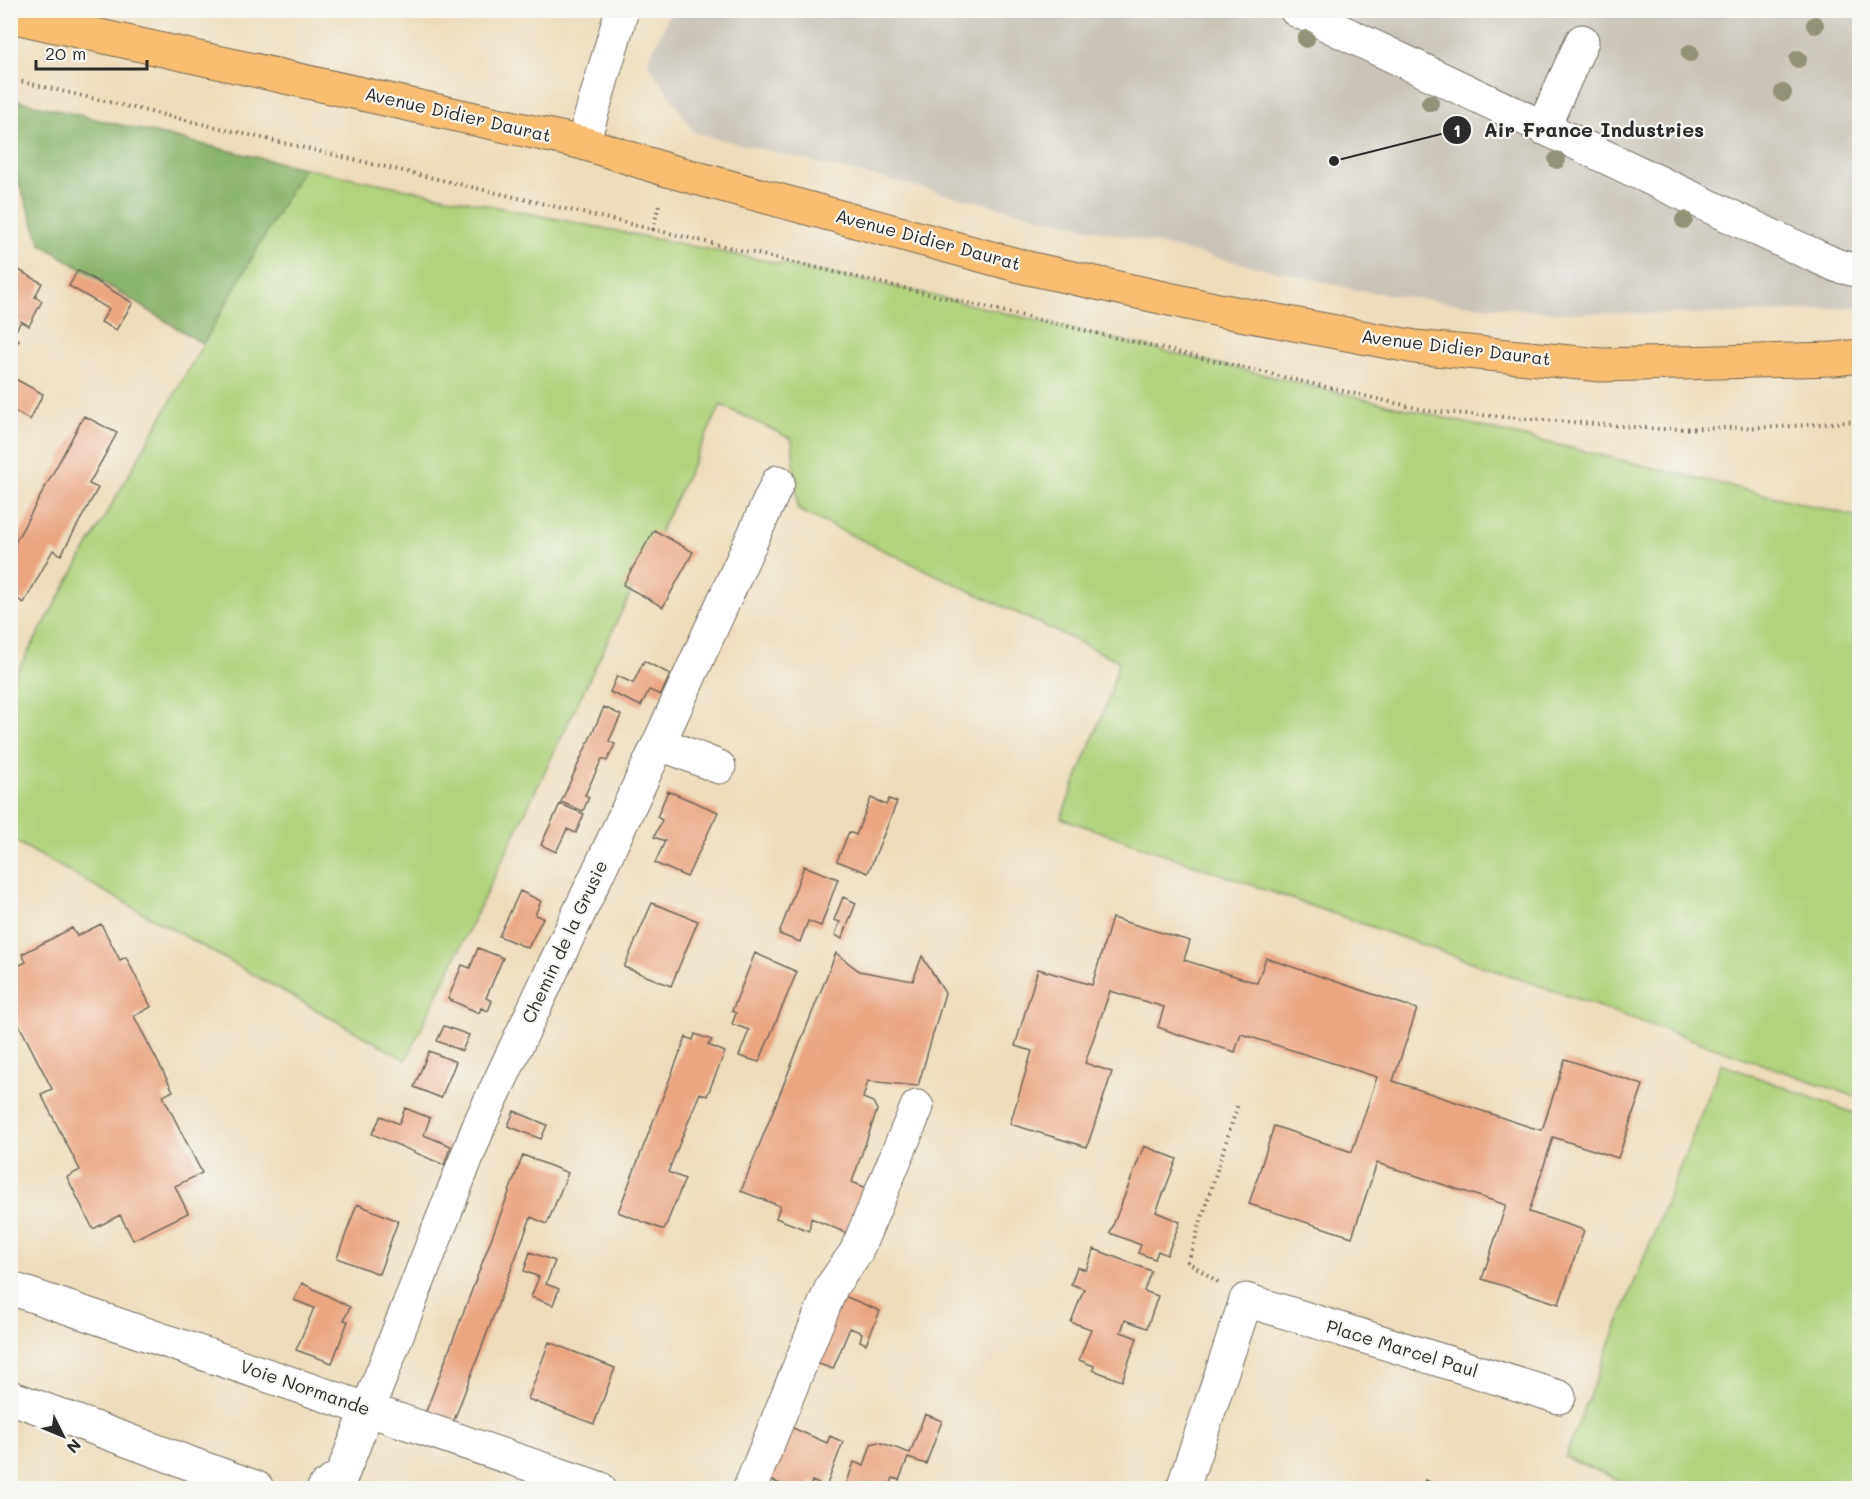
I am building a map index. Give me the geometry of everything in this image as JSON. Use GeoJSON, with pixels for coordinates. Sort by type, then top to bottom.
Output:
{"type":"FeatureCollection","features":[{"type":"Feature","properties":{"kind":"main road","name":"Avenue Didier Daurat"},"geometry":{"type":"LineString","coordinates":[[10,16],[582,143],[667,170],[1028,268],[1219,310],[1415,347],[1601,365],[1834,359],[1860,356]]}},
{"type":"Feature","properties":{"kind":"street"},"geometry":{"type":"LineString","coordinates":[[582,143],[622,10]]}},
{"type":"Feature","properties":{"kind":"street"},"geometry":{"type":"LineString","coordinates":[[1296,10],[1789,244],[1838,266],[1860,271]]}},
{"type":"Feature","properties":{"kind":"street"},"geometry":{"type":"LineString","coordinates":[[1543,128],[1582,41]]}},
{"type":"Feature","properties":{"kind":"street","name":"Chemin de la Grusie"},"geometry":{"type":"LineString","coordinates":[[324,1488],[342,1475],[481,1121],[659,743],[778,482]]}},
{"type":"Feature","properties":{"kind":"street"},"geometry":{"type":"LineString","coordinates":[[659,743],[719,767]]}},
{"type":"Feature","properties":{"kind":"street"},"geometry":{"type":"LineString","coordinates":[[750,1488],[832,1286],[856,1252],[917,1107]]}},
{"type":"Feature","properties":{"kind":"street","name":"Voie Normande"},"geometry":{"type":"LineString","coordinates":[[10,1288],[599,1488]]}},
{"type":"Feature","properties":{"kind":"street"},"geometry":{"type":"LineString","coordinates":[[1183,1488],[1246,1300]]}},
{"type":"Feature","properties":{"kind":"street","name":"Place Marcel Paul"},"geometry":{"type":"LineString","coordinates":[[1246,1300],[1559,1397]]}},
{"type":"Feature","properties":{"kind":"street"},"geometry":{"type":"LineString","coordinates":[[10,1397],[257,1488]]}},
{"type":"Feature","properties":{"kind":"path"},"geometry":{"type":"LineString","coordinates":[[10,79],[1429,411],[1660,429],[1780,427],[1860,421]]}},
{"type":"Feature","properties":{"kind":"path"},"geometry":{"type":"LineString","coordinates":[[1238,1104],[1188,1262],[1246,1300]]}},
{"type":"Feature","properties":{"kind":"shaded area"},"geometry":{"type":"Polygon","coordinates":[[[672,10],[1859,11],[1859,307],[1732,314],[1565,313],[1451,303],[1358,290],[1036,216],[695,133],[647,62],[672,10]]]}},
{"type":"Feature","properties":{"kind":"green space"},"geometry":{"type":"Polygon","coordinates":[[[11,99],[303,168],[203,344],[41,244],[15,172],[11,172],[11,99]]]}},
{"type":"Feature","properties":{"kind":"green space"},"geometry":{"type":"Polygon","coordinates":[[[303,168],[901,288],[1859,517],[1859,1098],[1061,818],[1109,698],[1119,661],[798,510],[792,439],[721,405],[406,1060],[11,839],[11,682],[303,168]]]}},
{"type":"Feature","properties":{"kind":"green space"},"geometry":{"type":"Polygon","coordinates":[[[1721,1064],[1859,1115],[1859,1488],[1638,1488],[1565,1457],[1721,1064]]]}},
{"type":"Feature","properties":{"kind":"building"},"geometry":{"type":"Polygon","coordinates":[[[10,265],[42,283],[35,297],[42,301],[29,326],[21,321],[13,336],[19,340],[10,357],[10,265]]]}},
{"type":"Feature","properties":{"kind":"building"},"geometry":{"type":"Polygon","coordinates":[[[78,270],[133,303],[116,330],[101,322],[109,309],[69,286],[78,270]]]}},
{"type":"Feature","properties":{"kind":"building"},"geometry":{"type":"Polygon","coordinates":[[[10,376],[43,394],[30,420],[10,409],[10,376]]]}},
{"type":"Feature","properties":{"kind":"building"},"geometry":{"type":"Polygon","coordinates":[[[84,416],[117,433],[89,484],[98,488],[61,555],[53,550],[24,603],[10,595],[10,552],[84,416]]]}},
{"type":"Feature","properties":{"kind":"building"},"geometry":{"type":"Polygon","coordinates":[[[654,530],[693,552],[663,607],[623,585],[654,530]]]}},
{"type":"Feature","properties":{"kind":"building"},"geometry":{"type":"Polygon","coordinates":[[[644,661],[670,674],[661,695],[649,690],[641,706],[610,692],[617,676],[633,683],[644,661]]]}},
{"type":"Feature","properties":{"kind":"building"},"geometry":{"type":"Polygon","coordinates":[[[604,707],[621,715],[609,741],[615,744],[607,761],[602,759],[585,795],[589,797],[583,811],[561,802],[604,707]]]}},
{"type":"Feature","properties":{"kind":"building"},"geometry":{"type":"Polygon","coordinates":[[[668,791],[718,812],[687,877],[655,863],[665,841],[654,837],[662,820],[657,817],[668,791]]]}},
{"type":"Feature","properties":{"kind":"building"},"geometry":{"type":"Polygon","coordinates":[[[871,798],[886,805],[889,799],[897,802],[868,873],[837,861],[849,832],[856,835],[871,798]]]}},
{"type":"Feature","properties":{"kind":"building"},"geometry":{"type":"Polygon","coordinates":[[[560,804],[584,814],[576,833],[567,829],[556,852],[541,845],[560,804]]]}},
{"type":"Feature","properties":{"kind":"building"},"geometry":{"type":"Polygon","coordinates":[[[804,866],[838,879],[821,926],[808,921],[800,942],[779,934],[804,866]]]}},
{"type":"Feature","properties":{"kind":"building"},"geometry":{"type":"Polygon","coordinates":[[[520,891],[541,901],[535,915],[543,918],[528,948],[499,936],[520,891]]]}},
{"type":"Feature","properties":{"kind":"building"},"geometry":{"type":"Polygon","coordinates":[[[843,897],[856,903],[842,939],[835,935],[840,922],[834,920],[843,897]]]}},
{"type":"Feature","properties":{"kind":"building"},"geometry":{"type":"Polygon","coordinates":[[[652,903],[698,921],[671,986],[624,967],[652,903]]]}},
{"type":"Feature","properties":{"kind":"building"},"geometry":{"type":"Polygon","coordinates":[[[1112,918],[1190,941],[1184,960],[1257,983],[1266,958],[1417,1009],[1393,1081],[1530,1127],[1542,1130],[1565,1059],[1643,1085],[1618,1158],[1553,1137],[1529,1212],[1584,1230],[1559,1304],[1482,1279],[1506,1205],[1377,1163],[1352,1237],[1249,1204],[1274,1126],[1352,1152],[1377,1077],[1241,1034],[1235,1052],[1174,1033],[1158,1027],[1164,1007],[1110,991],[1085,1063],[1112,1072],[1087,1147],[1010,1124],[1032,1051],[1015,1046],[1038,969],[1092,985],[1112,918]]]}},
{"type":"Feature","properties":{"kind":"building"},"geometry":{"type":"Polygon","coordinates":[[[101,924],[120,960],[126,957],[151,1007],[134,1016],[173,1091],[163,1096],[202,1173],[175,1186],[188,1213],[133,1240],[120,1215],[93,1229],[67,1177],[80,1170],[41,1094],[52,1089],[13,1013],[19,1010],[10,992],[10,970],[26,962],[22,954],[72,928],[77,936],[101,924]]]}},
{"type":"Feature","properties":{"kind":"building"},"geometry":{"type":"Polygon","coordinates":[[[478,948],[503,958],[486,998],[492,1001],[488,1011],[481,1008],[479,1013],[448,999],[462,965],[470,968],[478,948]]]}},
{"type":"Feature","properties":{"kind":"building"},"geometry":{"type":"Polygon","coordinates":[[[755,953],[797,972],[759,1062],[739,1056],[749,1030],[732,1024],[736,1013],[732,1011],[755,953]]]}},
{"type":"Feature","properties":{"kind":"building"},"geometry":{"type":"Polygon","coordinates":[[[836,953],[859,971],[913,981],[922,956],[945,993],[918,1086],[868,1081],[863,1098],[873,1102],[877,1110],[852,1182],[869,1189],[851,1235],[811,1218],[809,1231],[776,1218],[780,1206],[741,1191],[836,953]]]}},
{"type":"Feature","properties":{"kind":"building"},"geometry":{"type":"Polygon","coordinates":[[[444,1026],[469,1035],[462,1051],[437,1041],[444,1026]]]}},
{"type":"Feature","properties":{"kind":"building"},"geometry":{"type":"Polygon","coordinates":[[[695,1034],[712,1040],[708,1045],[725,1052],[707,1096],[700,1093],[668,1172],[685,1179],[664,1230],[618,1212],[686,1037],[693,1040],[695,1034]]]}},
{"type":"Feature","properties":{"kind":"building"},"geometry":{"type":"Polygon","coordinates":[[[429,1051],[456,1062],[441,1098],[414,1087],[429,1051]]]}},
{"type":"Feature","properties":{"kind":"building"},"geometry":{"type":"Polygon","coordinates":[[[405,1108],[430,1118],[424,1135],[451,1146],[444,1165],[372,1134],[381,1116],[399,1124],[405,1108]]]}},
{"type":"Feature","properties":{"kind":"building"},"geometry":{"type":"Polygon","coordinates":[[[514,1111],[547,1125],[541,1139],[508,1126],[514,1111]]]}},
{"type":"Feature","properties":{"kind":"building"},"geometry":{"type":"Polygon","coordinates":[[[1144,1146],[1177,1159],[1156,1212],[1180,1222],[1167,1255],[1158,1251],[1155,1259],[1138,1253],[1141,1245],[1110,1233],[1144,1146]]]}},
{"type":"Feature","properties":{"kind":"building"},"geometry":{"type":"Polygon","coordinates":[[[523,1155],[568,1173],[547,1224],[531,1217],[453,1423],[425,1414],[523,1155]]]}},
{"type":"Feature","properties":{"kind":"building"},"geometry":{"type":"Polygon","coordinates":[[[357,1204],[398,1221],[379,1274],[337,1258],[357,1204]]]}},
{"type":"Feature","properties":{"kind":"building"},"geometry":{"type":"Polygon","coordinates":[[[1094,1249],[1151,1271],[1144,1291],[1158,1296],[1147,1328],[1125,1320],[1121,1332],[1137,1338],[1122,1381],[1093,1370],[1094,1366],[1079,1360],[1091,1329],[1071,1322],[1084,1289],[1071,1284],[1077,1267],[1086,1270],[1094,1249]]]}},
{"type":"Feature","properties":{"kind":"building"},"geometry":{"type":"Polygon","coordinates":[[[530,1252],[555,1261],[546,1284],[559,1289],[553,1305],[531,1297],[539,1277],[524,1271],[530,1252]]]}},
{"type":"Feature","properties":{"kind":"building"},"geometry":{"type":"Polygon","coordinates":[[[302,1283],[350,1307],[344,1320],[348,1321],[332,1363],[296,1350],[314,1308],[294,1300],[302,1283]]]}},
{"type":"Feature","properties":{"kind":"building"},"geometry":{"type":"Polygon","coordinates":[[[837,1293],[880,1311],[866,1344],[860,1341],[862,1333],[850,1328],[833,1369],[811,1361],[837,1293]]]}},
{"type":"Feature","properties":{"kind":"building"},"geometry":{"type":"Polygon","coordinates":[[[549,1342],[615,1368],[594,1424],[528,1399],[549,1342]]]}},
{"type":"Feature","properties":{"kind":"building"},"geometry":{"type":"Polygon","coordinates":[[[925,1414],[942,1421],[926,1464],[908,1458],[899,1480],[893,1478],[889,1488],[845,1488],[854,1462],[864,1466],[871,1444],[879,1442],[910,1453],[925,1414]]]}},
{"type":"Feature","properties":{"kind":"building"},"geometry":{"type":"Polygon","coordinates":[[[786,1425],[827,1443],[830,1436],[843,1442],[826,1487],[812,1481],[810,1488],[791,1488],[765,1478],[786,1425]]]}},
{"type":"Feature","properties":{"kind":"building"},"geometry":{"type":"Polygon","coordinates":[[[1425,1480],[1445,1488],[1422,1488],[1425,1480]]]}},
{"type":"Feature","properties":{"kind":"place","name":"Air France Industries"},"geometry":{"type":"Point","coordinates":[1334,161]}}]}
